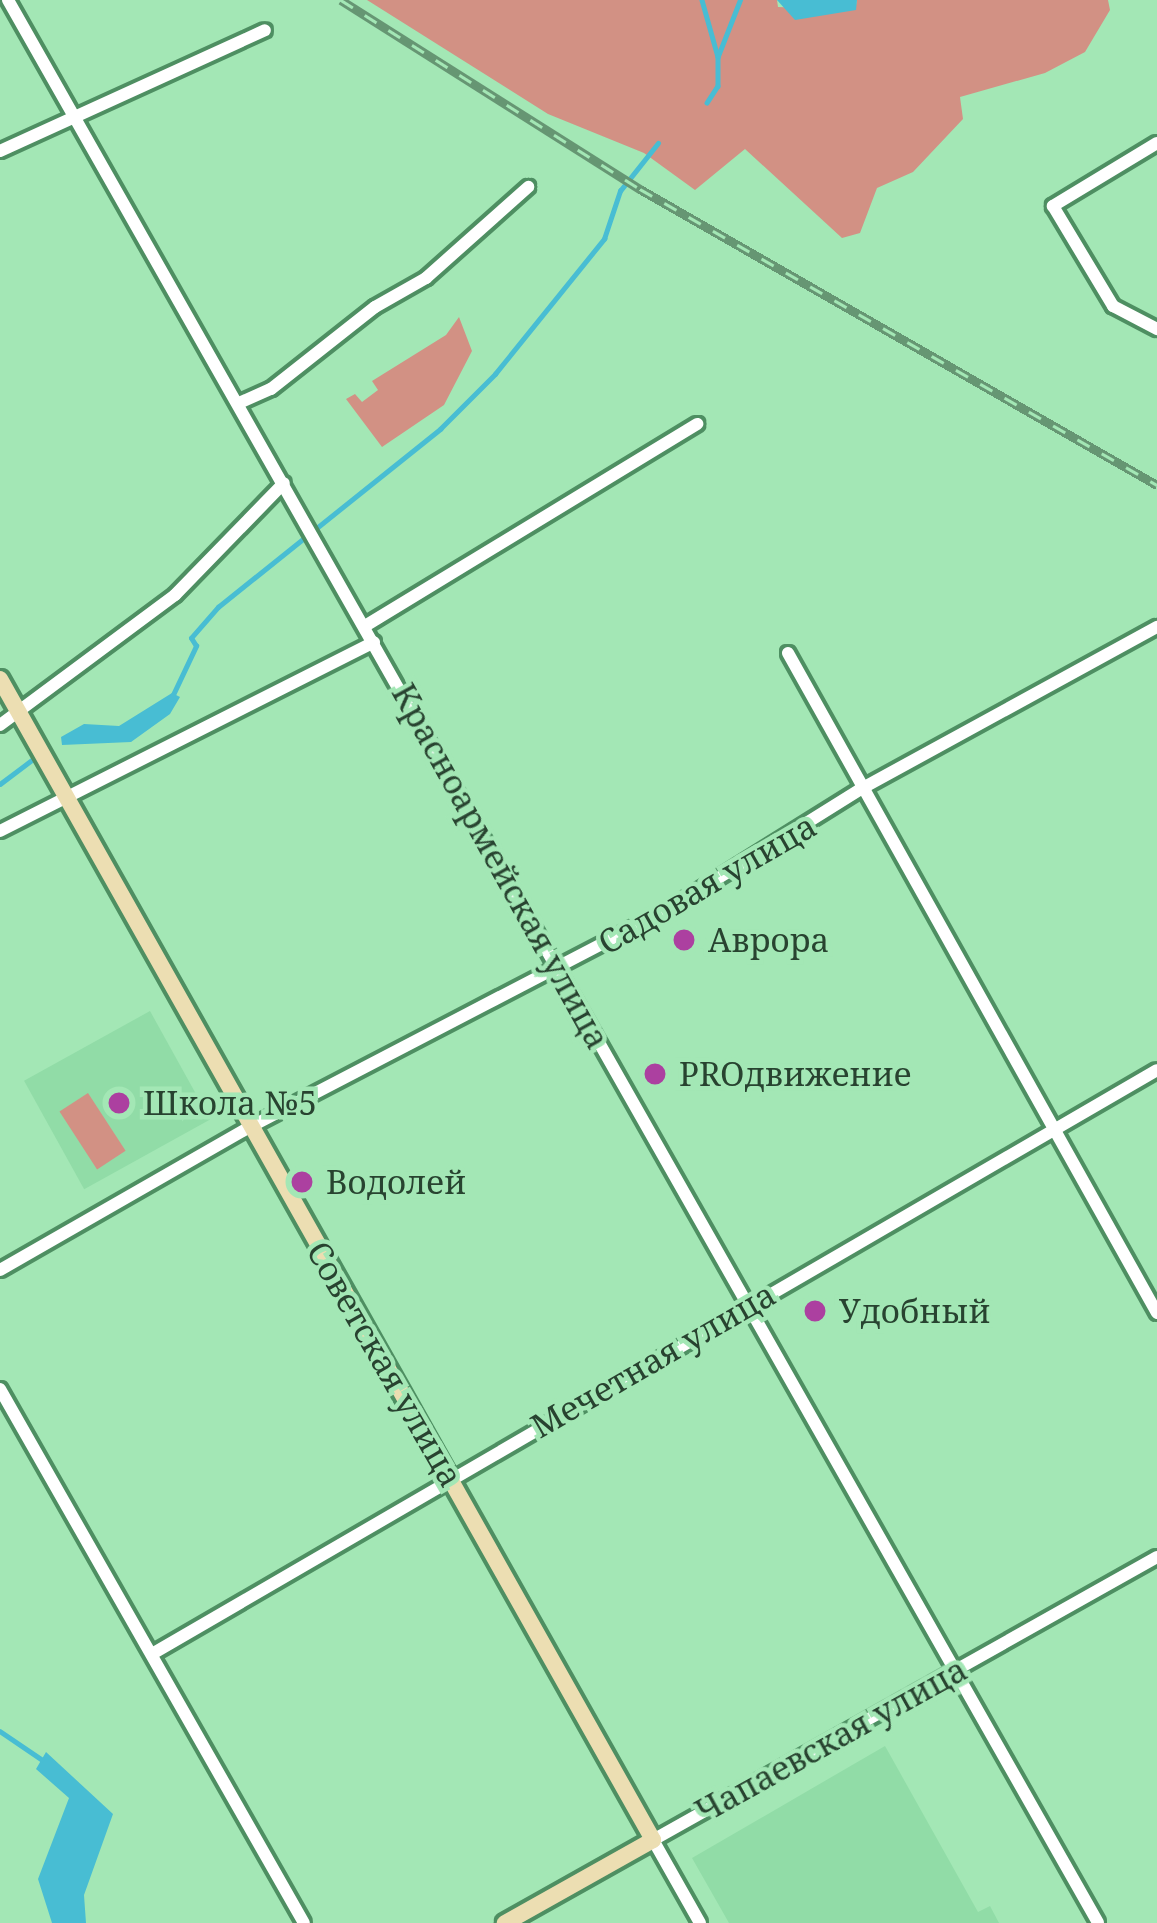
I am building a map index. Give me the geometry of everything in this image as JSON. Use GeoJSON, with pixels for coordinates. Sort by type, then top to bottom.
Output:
{"type":"FeatureCollection","features":[{"type":"Feature","properties":{"kind":"main road","name":"Советская улица"},"geometry":{"type":"LineString","coordinates":[[0,679],[653,1840]]}},
{"type":"Feature","properties":{"kind":"main road","name":"Чапаевская улица"},"geometry":{"type":"LineString","coordinates":[[505,1923],[653,1840]]}},
{"type":"Feature","properties":{"kind":"street","name":"Красноармейская улица"},"geometry":{"type":"LineString","coordinates":[[8,0],[71,122],[100,153],[1098,1923]]}},
{"type":"Feature","properties":{"kind":"street"},"geometry":{"type":"LineString","coordinates":[[0,151],[33,131],[71,122],[265,30]]}},
{"type":"Feature","properties":{"kind":"street"},"geometry":{"type":"LineString","coordinates":[[1157,143],[1053,206],[1112,306],[1157,329]]}},
{"type":"Feature","properties":{"kind":"street"},"geometry":{"type":"LineString","coordinates":[[239,403],[271,389],[375,307],[426,278],[528,187]]}},
{"type":"Feature","properties":{"kind":"street"},"geometry":{"type":"LineString","coordinates":[[365,626],[697,424]]}},
{"type":"Feature","properties":{"kind":"street"},"geometry":{"type":"LineString","coordinates":[[0,725],[175,595],[287,489]]}},
{"type":"Feature","properties":{"kind":"street","name":"Садовая улица"},"geometry":{"type":"LineString","coordinates":[[0,1270],[250,1126],[558,968],[812,825],[859,790],[1157,627]]}},
{"type":"Feature","properties":{"kind":"street"},"geometry":{"type":"LineString","coordinates":[[0,831],[374,642]]}},
{"type":"Feature","properties":{"kind":"street"},"geometry":{"type":"LineString","coordinates":[[788,653],[859,790],[1157,1313]]}},
{"type":"Feature","properties":{"kind":"street","name":"Мечетная улица"},"geometry":{"type":"LineString","coordinates":[[152,1654],[1157,1070]]}},
{"type":"Feature","properties":{"kind":"street"},"geometry":{"type":"LineString","coordinates":[[0,1389],[304,1923]]}},
{"type":"Feature","properties":{"kind":"street","name":"Чапаевская улица"},"geometry":{"type":"LineString","coordinates":[[653,1840],[1157,1557]]}},
{"type":"Feature","properties":{"kind":"street","name":"Советская улица"},"geometry":{"type":"LineString","coordinates":[[653,1840],[700,1923]]}},
{"type":"Feature","properties":{"kind":"shaded area"},"geometry":{"type":"Polygon","coordinates":[[[367,0],[777,0],[778,7],[855,10],[857,0],[1108,0],[1110,10],[1085,52],[1045,73],[960,97],[963,119],[913,172],[877,188],[860,233],[842,238],[745,149],[695,190],[644,153],[548,114],[367,0]]]}},
{"type":"Feature","properties":{"kind":"shaded area"},"geometry":{"type":"Polygon","coordinates":[[[459,317],[472,351],[444,405],[382,447],[346,399],[355,394],[362,402],[378,390],[372,381],[446,335],[459,317]]]}},
{"type":"Feature","properties":{"kind":"shaded area","name":"Школа №5"},"geometry":{"type":"Polygon","coordinates":[[[150,1011],[210,1119],[84,1189],[24,1081],[150,1011]]]}},
{"type":"Feature","properties":{"kind":"shaded area"},"geometry":{"type":"Polygon","coordinates":[[[88,1093],[126,1151],[97,1169],[59,1112],[88,1093]]]}},
{"type":"Feature","properties":{"kind":"shaded area"},"geometry":{"type":"Polygon","coordinates":[[[885,1746],[978,1912],[990,1906],[999,1923],[729,1923],[692,1858],[885,1746]]]}},
{"type":"Feature","properties":{"kind":"water"},"geometry":{"type":"Polygon","coordinates":[[[777,0],[857,0],[856,10],[795,20],[777,0]]]}},
{"type":"Feature","properties":{"kind":"water"},"geometry":{"type":"Polygon","coordinates":[[[172,693],[180,697],[170,714],[131,742],[62,745],[61,737],[84,724],[119,726],[172,693]]]}},
{"type":"Feature","properties":{"kind":"water"},"geometry":{"type":"Polygon","coordinates":[[[46,1752],[113,1814],[84,1895],[86,1923],[52,1923],[38,1879],[69,1798],[36,1769],[46,1752]]]}},
{"type":"Feature","properties":{"kind":"waterway"},"geometry":{"type":"LineString","coordinates":[[702,0],[718,57],[718,86],[707,103]]}},
{"type":"Feature","properties":{"kind":"waterway"},"geometry":{"type":"LineString","coordinates":[[718,56],[740,0]]}},
{"type":"Feature","properties":{"kind":"waterway"},"geometry":{"type":"LineString","coordinates":[[171,699],[196,646],[191,638],[218,607],[440,429],[495,374],[604,239],[620,191],[658,143]]}},
{"type":"Feature","properties":{"kind":"waterway"},"geometry":{"type":"LineString","coordinates":[[0,784],[32,760]]}},
{"type":"Feature","properties":{"kind":"waterway"},"geometry":{"type":"LineString","coordinates":[[0,1731],[41,1759]]}},
{"type":"Feature","properties":{"kind":"railway"},"geometry":{"type":"LineString","coordinates":[[341,0],[640,189],[1157,485]]}},
{"type":"Feature","properties":{"kind":"place","name":"Аврора"},"geometry":{"type":"Point","coordinates":[684,940]}},
{"type":"Feature","properties":{"kind":"place","name":"PROдвижение"},"geometry":{"type":"Point","coordinates":[655,1074]}},
{"type":"Feature","properties":{"kind":"place","name":"Школа №5"},"geometry":{"type":"Point","coordinates":[119,1103]}},
{"type":"Feature","properties":{"kind":"place","name":"Водолей"},"geometry":{"type":"Point","coordinates":[302,1182]}},
{"type":"Feature","properties":{"kind":"place","name":"Удобный"},"geometry":{"type":"Point","coordinates":[815,1311]}}]}
